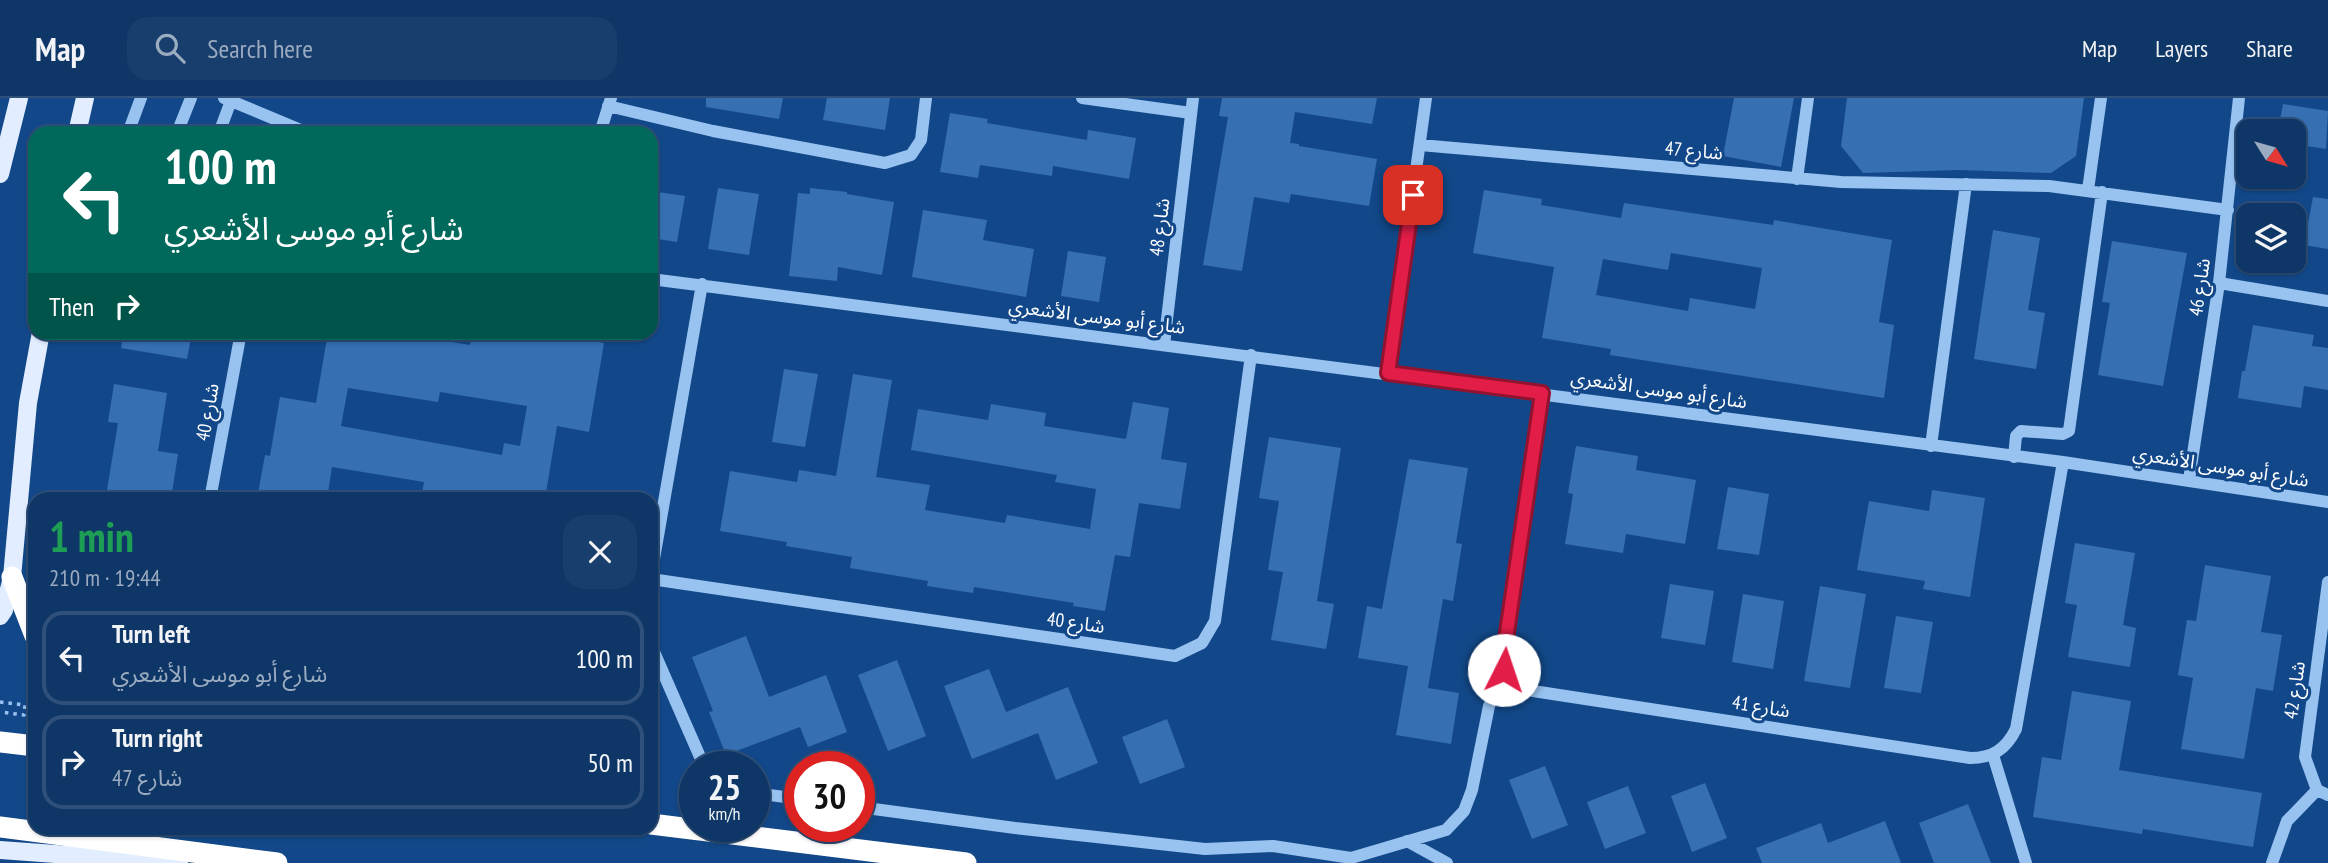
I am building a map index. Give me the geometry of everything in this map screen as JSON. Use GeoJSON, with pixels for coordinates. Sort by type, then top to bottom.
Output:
{"type":"FeatureCollection","features":[{"type":"Feature","properties":{"kind":"highway"},"geometry":{"type":"LineString","coordinates":[[12,577],[28,618]]}},
{"type":"Feature","properties":{"kind":"highway"},"geometry":{"type":"LineString","coordinates":[[0,742],[28,745]]}},
{"type":"Feature","properties":{"kind":"highway"},"geometry":{"type":"LineString","coordinates":[[658,825],[966,863]]}},
{"type":"Feature","properties":{"kind":"highway"},"geometry":{"type":"LineString","coordinates":[[0,827],[28,831]]}},
{"type":"Feature","properties":{"kind":"highway"},"geometry":{"type":"LineString","coordinates":[[62,835],[277,863]]}},
{"type":"Feature","properties":{"kind":"main road"},"geometry":{"type":"LineString","coordinates":[[0,174],[19,98]]}},
{"type":"Feature","properties":{"kind":"main road"},"geometry":{"type":"LineString","coordinates":[[79,126],[85,98]]}},
{"type":"Feature","properties":{"kind":"main road"},"geometry":{"type":"LineString","coordinates":[[0,615],[4,610],[12,577],[29,403],[40,340]]}},
{"type":"Feature","properties":{"kind":"main road"},"geometry":{"type":"LineString","coordinates":[[0,850],[179,863]]}},
{"type":"Feature","properties":{"kind":"street"},"geometry":{"type":"LineString","coordinates":[[131,126],[141,98]]}},
{"type":"Feature","properties":{"kind":"street"},"geometry":{"type":"LineString","coordinates":[[180,126],[191,98]]}},
{"type":"Feature","properties":{"kind":"street"},"geometry":{"type":"LineString","coordinates":[[602,126],[609,102],[713,131],[885,163],[911,155],[921,140],[926,98]]}},
{"type":"Feature","properties":{"kind":"street"},"geometry":{"type":"LineString","coordinates":[[1082,98],[1191,113]]}},
{"type":"Feature","properties":{"kind":"street","name":"شارع 48"},"geometry":{"type":"LineString","coordinates":[[1164,345],[1193,98]]}},
{"type":"Feature","properties":{"kind":"street"},"geometry":{"type":"LineString","coordinates":[[1388,373],[1426,98]]}},
{"type":"Feature","properties":{"kind":"street"},"geometry":{"type":"LineString","coordinates":[[1797,178],[1808,98]]}},
{"type":"Feature","properties":{"kind":"street"},"geometry":{"type":"LineString","coordinates":[[2088,190],[2101,98]]}},
{"type":"Feature","properties":{"kind":"street","name":"شارع 46"},"geometry":{"type":"LineString","coordinates":[[2189,480],[2219,283],[2239,98]]}},
{"type":"Feature","properties":{"kind":"street"},"geometry":{"type":"LineString","coordinates":[[221,126],[229,99],[292,126]]}},
{"type":"Feature","properties":{"kind":"street","name":"شارع 47"},"geometry":{"type":"LineString","coordinates":[[1420,145],[1797,178],[1891,184],[2015,184],[2088,190],[2228,211]]}},
{"type":"Feature","properties":{"kind":"street"},"geometry":{"type":"LineString","coordinates":[[1931,446],[1966,184]]}},
{"type":"Feature","properties":{"kind":"street"},"geometry":{"type":"LineString","coordinates":[[2014,457],[2017,436],[2021,432],[2063,434],[2069,431],[2102,192]]}},
{"type":"Feature","properties":{"kind":"street","name":"شارع أبو موسى الأشعري"},"geometry":{"type":"LineString","coordinates":[[658,280],[2063,462],[2328,502]]}},
{"type":"Feature","properties":{"kind":"street"},"geometry":{"type":"LineString","coordinates":[[2219,283],[2328,301]]}},
{"type":"Feature","properties":{"kind":"street","name":"شارع 40"},"geometry":{"type":"LineString","coordinates":[[658,538],[702,284]]}},
{"type":"Feature","properties":{"kind":"street","name":"شارع 40"},"geometry":{"type":"LineString","coordinates":[[211,492],[240,340]]}},
{"type":"Feature","properties":{"kind":"street","name":"شارع 40"},"geometry":{"type":"LineString","coordinates":[[658,579],[1175,656],[1202,643],[1215,621],[1251,355]]}},
{"type":"Feature","properties":{"kind":"street"},"geometry":{"type":"LineString","coordinates":[[875,809],[1205,849],[1273,846],[1351,858],[1446,831],[1464,811],[1472,790],[1489,706],[1504,670],[1503,660],[1542,393]]}},
{"type":"Feature","properties":{"kind":"street"},"geometry":{"type":"LineString","coordinates":[[2026,863],[1993,755],[2010,740],[2016,729],[2063,462]]}},
{"type":"Feature","properties":{"kind":"street","name":"شارع 42"},"geometry":{"type":"LineString","coordinates":[[2322,792],[2305,757],[2328,582]]}},
{"type":"Feature","properties":{"kind":"street"},"geometry":{"type":"LineString","coordinates":[[658,661],[697,751]]}},
{"type":"Feature","properties":{"kind":"street","name":"شارع 41"},"geometry":{"type":"LineString","coordinates":[[1504,670],[1511,681],[1533,691],[1970,758],[1993,755]]}},
{"type":"Feature","properties":{"kind":"street"},"geometry":{"type":"LineString","coordinates":[[2272,863],[2287,821],[2322,792]]}},
{"type":"Feature","properties":{"kind":"street"},"geometry":{"type":"LineString","coordinates":[[1408,841],[1447,863]]}},
{"type":"Feature","properties":{"kind":"path"},"geometry":{"type":"LineString","coordinates":[[0,702],[25,705],[24,715],[0,712]]}},
{"type":"Feature","properties":{"kind":"building"},"geometry":{"type":"Polygon","coordinates":[[[706,98],[783,98],[779,119],[706,107],[706,98]]]}},
{"type":"Feature","properties":{"kind":"building"},"geometry":{"type":"Polygon","coordinates":[[[827,98],[890,98],[885,130],[823,120],[827,98]]]}},
{"type":"Feature","properties":{"kind":"building"},"geometry":{"type":"Polygon","coordinates":[[[1222,98],[1377,98],[1372,124],[1295,112],[1290,143],[1377,159],[1369,206],[1291,194],[1289,203],[1254,197],[1242,271],[1203,265],[1228,117],[1219,116],[1222,98]]]}},
{"type":"Feature","properties":{"kind":"building"},"geometry":{"type":"Polygon","coordinates":[[[1734,98],[1794,98],[1781,167],[1723,156],[1734,98]]]}},
{"type":"Feature","properties":{"kind":"building"},"geometry":{"type":"Polygon","coordinates":[[[1847,98],[2084,98],[2076,156],[2051,173],[1958,170],[1863,173],[1841,146],[1847,98]]]}},
{"type":"Feature","properties":{"kind":"building"},"geometry":{"type":"Polygon","coordinates":[[[2283,104],[2328,111],[2326,149],[2306,146],[2306,119],[2280,119],[2283,104]]]}},
{"type":"Feature","properties":{"kind":"building"},"geometry":{"type":"Polygon","coordinates":[[[950,113],[988,119],[987,123],[1087,140],[1088,130],[1136,138],[1129,179],[1053,166],[1052,176],[980,165],[978,178],[940,172],[950,113]]]}},
{"type":"Feature","properties":{"kind":"building"},"geometry":{"type":"Polygon","coordinates":[[[718,188],[759,194],[749,255],[708,249],[718,188]]]}},
{"type":"Feature","properties":{"kind":"building"},"geometry":{"type":"Polygon","coordinates":[[[810,188],[847,192],[894,202],[882,275],[838,267],[837,281],[789,276],[798,193],[810,194],[810,188]]]}},
{"type":"Feature","properties":{"kind":"building"},"geometry":{"type":"Polygon","coordinates":[[[1484,190],[1542,199],[1541,205],[1621,218],[1624,203],[1773,225],[1774,220],[1892,240],[1879,322],[1894,325],[1884,398],[1610,355],[1611,349],[1542,338],[1554,267],[1473,253],[1484,190]],[[1671,253],[1668,270],[1603,259],[1596,295],[1688,311],[1690,298],[1755,309],[1762,268],[1671,253]]]}},
{"type":"Feature","properties":{"kind":"building"},"geometry":{"type":"Polygon","coordinates":[[[658,192],[685,196],[677,242],[658,239],[658,192]]]}},
{"type":"Feature","properties":{"kind":"building"},"geometry":{"type":"Polygon","coordinates":[[[2313,197],[2328,199],[2328,249],[2306,245],[2313,197]]]}},
{"type":"Feature","properties":{"kind":"building"},"geometry":{"type":"Polygon","coordinates":[[[923,210],[987,220],[983,240],[1034,249],[1026,297],[912,277],[923,210]]]}},
{"type":"Feature","properties":{"kind":"building"},"geometry":{"type":"Polygon","coordinates":[[[1993,230],[2040,238],[2028,310],[2045,313],[2036,369],[1974,359],[1993,230]]]}},
{"type":"Feature","properties":{"kind":"building"},"geometry":{"type":"Polygon","coordinates":[[[2112,241],[2187,253],[2163,386],[2098,375],[2110,303],[2102,302],[2112,241]]]}},
{"type":"Feature","properties":{"kind":"building"},"geometry":{"type":"Polygon","coordinates":[[[1068,251],[1106,257],[1099,302],[1061,296],[1068,251]]]}},
{"type":"Feature","properties":{"kind":"building"},"geometry":{"type":"Polygon","coordinates":[[[2253,325],[2314,335],[2312,346],[2328,348],[2328,390],[2304,386],[2301,408],[2238,398],[2253,325]]]}},
{"type":"Feature","properties":{"kind":"building"},"geometry":{"type":"Polygon","coordinates":[[[122,340],[191,340],[187,359],[121,348],[122,340]]]}},
{"type":"Feature","properties":{"kind":"building"},"geometry":{"type":"Polygon","coordinates":[[[327,340],[440,340],[470,345],[471,340],[587,340],[604,343],[589,432],[557,426],[546,492],[422,492],[424,482],[332,467],[328,492],[258,492],[265,455],[270,456],[280,397],[316,403],[327,340]],[[348,388],[341,426],[502,455],[504,443],[520,446],[527,406],[440,392],[438,402],[348,388]]]}},
{"type":"Feature","properties":{"kind":"building"},"geometry":{"type":"Polygon","coordinates":[[[784,369],[818,374],[805,447],[772,442],[784,369]]]}},
{"type":"Feature","properties":{"kind":"building"},"geometry":{"type":"Polygon","coordinates":[[[853,374],[892,380],[876,477],[930,485],[925,510],[1005,523],[1007,515],[1090,529],[1096,489],[1055,482],[1057,475],[911,450],[918,409],[988,420],[991,404],[1046,413],[1044,426],[1126,439],[1133,402],[1169,408],[1161,459],[1187,463],[1180,509],[1139,503],[1130,557],[1115,555],[1105,611],[1073,606],[1074,603],[974,587],[973,593],[927,586],[928,581],[850,568],[852,557],[786,546],[787,542],[720,531],[730,471],[797,482],[799,470],[836,476],[853,374]]]}},
{"type":"Feature","properties":{"kind":"building"},"geometry":{"type":"Polygon","coordinates":[[[114,384],[167,393],[158,451],[178,454],[172,492],[107,492],[118,423],[108,422],[114,384]]]}},
{"type":"Feature","properties":{"kind":"building"},"geometry":{"type":"Polygon","coordinates":[[[1269,437],[1341,448],[1317,601],[1334,604],[1326,649],[1271,640],[1283,572],[1268,570],[1279,501],[1259,498],[1269,437]]]}},
{"type":"Feature","properties":{"kind":"building"},"geometry":{"type":"Polygon","coordinates":[[[1576,446],[1638,456],[1636,470],[1696,480],[1685,544],[1626,534],[1623,553],[1565,544],[1573,494],[1568,493],[1576,446]]]}},
{"type":"Feature","properties":{"kind":"building"},"geometry":{"type":"Polygon","coordinates":[[[1409,459],[1468,468],[1456,543],[1462,544],[1453,601],[1443,599],[1428,688],[1459,693],[1451,744],[1396,735],[1408,666],[1358,658],[1367,606],[1382,609],[1409,459]]]}},
{"type":"Feature","properties":{"kind":"building"},"geometry":{"type":"Polygon","coordinates":[[[1728,487],[1769,494],[1759,555],[1717,549],[1728,487]]]}},
{"type":"Feature","properties":{"kind":"building"},"geometry":{"type":"Polygon","coordinates":[[[1932,490],[1985,498],[1970,597],[1923,589],[1925,581],[1857,570],[1869,501],[1929,511],[1932,490]]]}},
{"type":"Feature","properties":{"kind":"building"},"geometry":{"type":"Polygon","coordinates":[[[2075,543],[2135,553],[2123,625],[2136,628],[2130,667],[2068,657],[2077,605],[2065,603],[2075,543]]]}},
{"type":"Feature","properties":{"kind":"building"},"geometry":{"type":"Polygon","coordinates":[[[2205,565],[2271,576],[2261,632],[2282,635],[2273,691],[2256,688],[2244,759],[2181,749],[2193,678],[2178,675],[2187,620],[2196,621],[2205,565]]]}},
{"type":"Feature","properties":{"kind":"building"},"geometry":{"type":"Polygon","coordinates":[[[1670,584],[1714,591],[1705,645],[1661,638],[1670,584]]]}},
{"type":"Feature","properties":{"kind":"building"},"geometry":{"type":"Polygon","coordinates":[[[1820,586],[1866,594],[1850,688],[1804,681],[1820,586]]]}},
{"type":"Feature","properties":{"kind":"building"},"geometry":{"type":"Polygon","coordinates":[[[1743,594],[1784,601],[1773,669],[1732,662],[1743,594]]]}},
{"type":"Feature","properties":{"kind":"building"},"geometry":{"type":"Polygon","coordinates":[[[1896,616],[1933,622],[1921,693],[1884,688],[1896,616]]]}},
{"type":"Feature","properties":{"kind":"building"},"geometry":{"type":"Polygon","coordinates":[[[746,636],[769,697],[826,675],[847,732],[808,747],[800,727],[737,751],[724,751],[709,712],[713,711],[692,657],[746,636]]]}},
{"type":"Feature","properties":{"kind":"building"},"geometry":{"type":"Polygon","coordinates":[[[897,660],[926,736],[888,751],[858,675],[897,660]]]}},
{"type":"Feature","properties":{"kind":"building"},"geometry":{"type":"Polygon","coordinates":[[[989,669],[1006,712],[1068,687],[1098,763],[1056,780],[1038,733],[972,759],[944,686],[989,669]]]}},
{"type":"Feature","properties":{"kind":"building"},"geometry":{"type":"Polygon","coordinates":[[[2072,691],[2131,701],[2119,770],[2262,793],[2253,847],[2143,829],[2142,834],[2033,817],[2042,757],[2061,760],[2072,691]]]}},
{"type":"Feature","properties":{"kind":"building"},"geometry":{"type":"Polygon","coordinates":[[[1167,719],[1185,767],[1140,784],[1122,737],[1167,719]]]}},
{"type":"Feature","properties":{"kind":"building"},"geometry":{"type":"Polygon","coordinates":[[[1545,766],[1568,825],[1532,839],[1509,780],[1545,766]]]}},
{"type":"Feature","properties":{"kind":"building"},"geometry":{"type":"Polygon","coordinates":[[[1705,783],[1727,838],[1692,852],[1671,796],[1705,783]]]}},
{"type":"Feature","properties":{"kind":"building"},"geometry":{"type":"Polygon","coordinates":[[[1628,786],[1646,833],[1605,849],[1587,802],[1628,786]]]}},
{"type":"Feature","properties":{"kind":"building"},"geometry":{"type":"Polygon","coordinates":[[[1968,804],[1991,863],[1934,863],[1919,823],[1968,804]]]}},
{"type":"Feature","properties":{"kind":"building"},"geometry":{"type":"Polygon","coordinates":[[[1885,821],[1901,863],[1762,863],[1756,848],[1821,823],[1828,843],[1885,821]]]}},
{"type":"Feature","properties":{"kind":"route"},"geometry":{"type":"LineString","coordinates":[[1413,195],[1388,373],[1542,393],[1503,660],[1504,670]]}}]}
